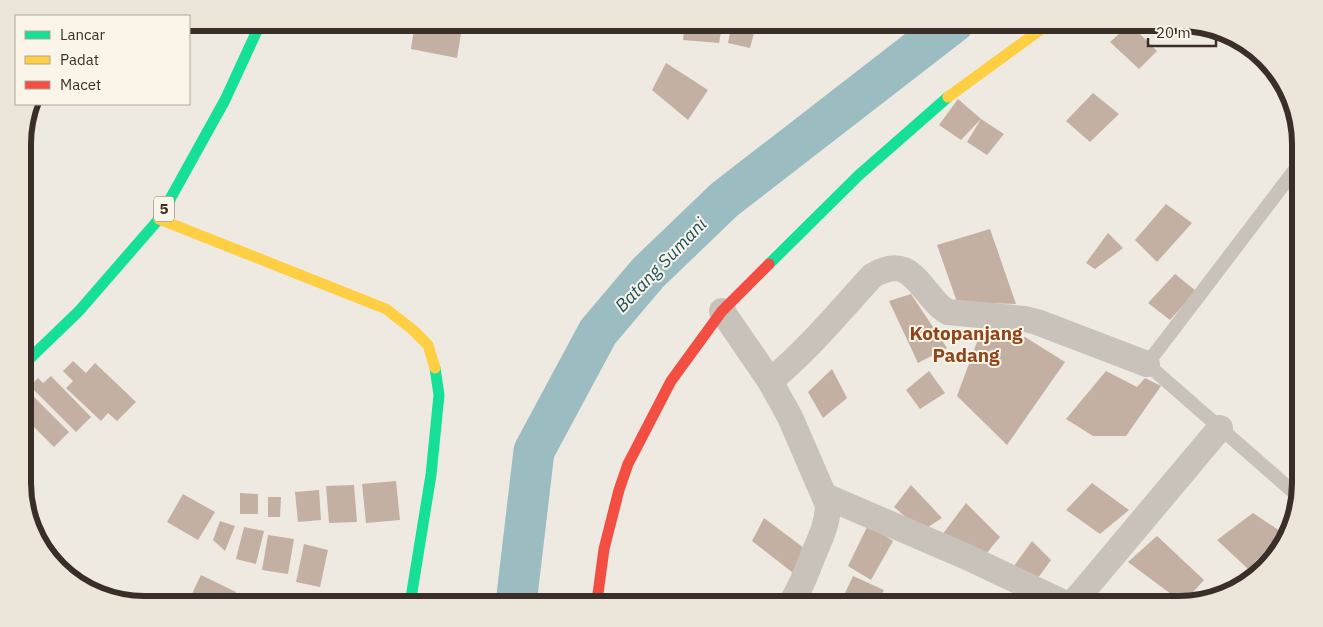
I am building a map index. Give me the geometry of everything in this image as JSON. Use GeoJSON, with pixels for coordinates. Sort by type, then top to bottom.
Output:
{"type":"FeatureCollection","features":[{"type":"Feature","properties":{"kind":"main road","name":"5"},"geometry":{"type":"LineString","coordinates":[[31,357],[79,311],[159,219],[225,100],[257,31]]}},
{"type":"Feature","properties":{"kind":"main road"},"geometry":{"type":"LineString","coordinates":[[600,596],[599,581],[604,549],[619,490],[628,464],[671,381],[722,311],[859,175],[946,99],[1039,31]]}},
{"type":"Feature","properties":{"kind":"main road"},"geometry":{"type":"LineString","coordinates":[[159,219],[386,309],[413,330],[428,345],[434,363],[439,395],[431,475],[411,596]]}},
{"type":"Feature","properties":{"kind":"street"},"geometry":{"type":"LineString","coordinates":[[770,381],[797,357],[872,276],[880,271],[892,268],[902,269],[911,274],[938,305],[948,312],[1025,319],[1037,322],[1147,364]]}},
{"type":"Feature","properties":{"kind":"street"},"geometry":{"type":"LineString","coordinates":[[722,311],[770,381],[790,417],[826,496],[828,514],[825,525],[795,596]]}},
{"type":"Feature","properties":{"kind":"street"},"geometry":{"type":"LineString","coordinates":[[1079,596],[1220,428]]}},
{"type":"Feature","properties":{"kind":"street"},"geometry":{"type":"LineString","coordinates":[[826,496],[967,557],[1049,596]]}},
{"type":"Feature","properties":{"kind":"lane"},"geometry":{"type":"LineString","coordinates":[[1292,174],[1147,364],[1292,490]]}},
{"type":"Feature","properties":{"kind":"building"},"geometry":{"type":"Polygon","coordinates":[[[414,31],[462,31],[457,58],[411,49],[414,31]]]}},
{"type":"Feature","properties":{"kind":"building"},"geometry":{"type":"Polygon","coordinates":[[[684,31],[721,31],[719,43],[683,40],[684,31]]]}},
{"type":"Feature","properties":{"kind":"building"},"geometry":{"type":"Polygon","coordinates":[[[730,31],[755,31],[750,48],[728,43],[730,31]]]}},
{"type":"Feature","properties":{"kind":"building"},"geometry":{"type":"Polygon","coordinates":[[[1122,31],[1137,31],[1157,51],[1139,69],[1110,42],[1122,31]]]}},
{"type":"Feature","properties":{"kind":"building"},"geometry":{"type":"Polygon","coordinates":[[[666,63],[708,90],[688,120],[652,90],[666,63]]]}},
{"type":"Feature","properties":{"kind":"building"},"geometry":{"type":"Polygon","coordinates":[[[1093,93],[1119,114],[1090,142],[1066,121],[1093,93]]]}},
{"type":"Feature","properties":{"kind":"building"},"geometry":{"type":"Polygon","coordinates":[[[958,99],[981,119],[961,140],[939,125],[958,99]]]}},
{"type":"Feature","properties":{"kind":"building"},"geometry":{"type":"Polygon","coordinates":[[[981,119],[1004,134],[987,155],[967,142],[981,119]]]}},
{"type":"Feature","properties":{"kind":"building"},"geometry":{"type":"Polygon","coordinates":[[[1166,204],[1192,223],[1157,262],[1135,240],[1166,204]]]}},
{"type":"Feature","properties":{"kind":"building"},"geometry":{"type":"Polygon","coordinates":[[[990,229],[1016,304],[957,302],[937,245],[990,229]]]}},
{"type":"Feature","properties":{"kind":"building"},"geometry":{"type":"Polygon","coordinates":[[[1108,233],[1123,248],[1095,269],[1086,263],[1108,233]]]}},
{"type":"Feature","properties":{"kind":"building"},"geometry":{"type":"Polygon","coordinates":[[[1175,274],[1196,291],[1170,320],[1148,303],[1175,274]]]}},
{"type":"Feature","properties":{"kind":"building"},"geometry":{"type":"Polygon","coordinates":[[[911,294],[947,348],[918,363],[889,301],[911,294]]]}},
{"type":"Feature","properties":{"kind":"building"},"geometry":{"type":"Polygon","coordinates":[[[1025,337],[1065,362],[1007,445],[957,396],[977,342],[1025,337]]]}},
{"type":"Feature","properties":{"kind":"building"},"geometry":{"type":"Polygon","coordinates":[[[73,361],[86,373],[95,363],[136,402],[117,421],[108,413],[101,421],[66,388],[73,381],[63,371],[73,361]]]}},
{"type":"Feature","properties":{"kind":"building"},"geometry":{"type":"Polygon","coordinates":[[[832,369],[847,398],[823,418],[808,392],[832,369]]]}},
{"type":"Feature","properties":{"kind":"building"},"geometry":{"type":"Polygon","coordinates":[[[929,371],[945,393],[920,409],[906,390],[929,371]]]}},
{"type":"Feature","properties":{"kind":"building"},"geometry":{"type":"Polygon","coordinates":[[[1106,371],[1137,387],[1145,378],[1161,386],[1126,436],[1093,436],[1066,419],[1106,371]]]}},
{"type":"Feature","properties":{"kind":"building"},"geometry":{"type":"Polygon","coordinates":[[[51,376],[91,417],[76,432],[31,387],[38,378],[43,383],[51,376]]]}},
{"type":"Feature","properties":{"kind":"building"},"geometry":{"type":"Polygon","coordinates":[[[34,397],[69,432],[54,447],[31,424],[31,400],[34,397]]]}},
{"type":"Feature","properties":{"kind":"building"},"geometry":{"type":"Polygon","coordinates":[[[396,481],[400,520],[366,523],[362,484],[396,481]]]}},
{"type":"Feature","properties":{"kind":"building"},"geometry":{"type":"Polygon","coordinates":[[[1092,483],[1129,510],[1100,534],[1066,510],[1092,483]]]}},
{"type":"Feature","properties":{"kind":"building"},"geometry":{"type":"Polygon","coordinates":[[[354,485],[357,522],[329,523],[326,486],[354,485]]]}},
{"type":"Feature","properties":{"kind":"building"},"geometry":{"type":"Polygon","coordinates":[[[911,485],[942,518],[922,531],[894,507],[911,485]]]}},
{"type":"Feature","properties":{"kind":"building"},"geometry":{"type":"Polygon","coordinates":[[[319,490],[321,520],[298,522],[295,492],[319,490]]]}},
{"type":"Feature","properties":{"kind":"building"},"geometry":{"type":"Polygon","coordinates":[[[240,493],[258,494],[258,514],[240,514],[240,493]]]}},
{"type":"Feature","properties":{"kind":"building"},"geometry":{"type":"Polygon","coordinates":[[[183,494],[215,512],[198,540],[167,522],[183,494]]]}},
{"type":"Feature","properties":{"kind":"building"},"geometry":{"type":"Polygon","coordinates":[[[268,497],[281,497],[280,517],[268,517],[268,497]]]}},
{"type":"Feature","properties":{"kind":"building"},"geometry":{"type":"Polygon","coordinates":[[[966,503],[1000,537],[986,554],[942,535],[966,503]]]}},
{"type":"Feature","properties":{"kind":"building"},"geometry":{"type":"Polygon","coordinates":[[[1253,513],[1281,531],[1277,540],[1248,569],[1217,540],[1253,513]]]}},
{"type":"Feature","properties":{"kind":"building"},"geometry":{"type":"Polygon","coordinates":[[[764,518],[808,551],[797,576],[752,541],[764,518]]]}},
{"type":"Feature","properties":{"kind":"building"},"geometry":{"type":"Polygon","coordinates":[[[220,521],[235,526],[225,551],[213,540],[220,521]]]}},
{"type":"Feature","properties":{"kind":"building"},"geometry":{"type":"Polygon","coordinates":[[[868,525],[893,541],[871,580],[848,566],[868,525]]]}},
{"type":"Feature","properties":{"kind":"building"},"geometry":{"type":"Polygon","coordinates":[[[244,527],[264,531],[256,564],[236,559],[244,527]]]}},
{"type":"Feature","properties":{"kind":"building"},"geometry":{"type":"Polygon","coordinates":[[[268,535],[294,539],[288,574],[262,570],[268,535]]]}},
{"type":"Feature","properties":{"kind":"building"},"geometry":{"type":"Polygon","coordinates":[[[1157,536],[1204,580],[1190,595],[1174,596],[1128,562],[1157,536]]]}},
{"type":"Feature","properties":{"kind":"building"},"geometry":{"type":"Polygon","coordinates":[[[1032,541],[1051,560],[1035,582],[1014,566],[1032,541]]]}},
{"type":"Feature","properties":{"kind":"building"},"geometry":{"type":"Polygon","coordinates":[[[304,544],[328,550],[320,587],[296,582],[304,544]]]}},
{"type":"Feature","properties":{"kind":"building"},"geometry":{"type":"Polygon","coordinates":[[[201,575],[236,592],[234,596],[191,596],[201,575]]]}},
{"type":"Feature","properties":{"kind":"building"},"geometry":{"type":"Polygon","coordinates":[[[853,576],[884,590],[881,596],[844,596],[853,576]]]}},
{"type":"Feature","properties":{"kind":"waterway","name":"Batang Sumani"},"geometry":{"type":"LineString","coordinates":[[517,596],[534,451],[598,332],[648,273],[724,200],[942,31]]}},
{"type":"Feature","properties":{"kind":"traffic: fast"},"geometry":{"type":"LineString","coordinates":[[31,357],[79,311],[159,219],[225,100],[257,31]]}},
{"type":"Feature","properties":{"kind":"traffic: fast"},"geometry":{"type":"LineString","coordinates":[[769,264],[859,175],[948,97]]}},
{"type":"Feature","properties":{"kind":"traffic: fast"},"geometry":{"type":"LineString","coordinates":[[411,596],[431,475],[439,395],[435,368]]}},
{"type":"Feature","properties":{"kind":"traffic: slow"},"geometry":{"type":"LineString","coordinates":[[948,97],[1039,31]]}},
{"type":"Feature","properties":{"kind":"traffic: slow"},"geometry":{"type":"LineString","coordinates":[[159,219],[386,309],[413,330],[428,345],[435,368]]}},
{"type":"Feature","properties":{"kind":"traffic: jam"},"geometry":{"type":"LineString","coordinates":[[598,596],[604,549],[619,490],[628,464],[671,381],[722,311],[769,264]]}},
{"type":"Feature","properties":{"kind":"district","name":"Kotopanjang Padang"},"geometry":{"type":"Point","coordinates":[966,344]}}]}
